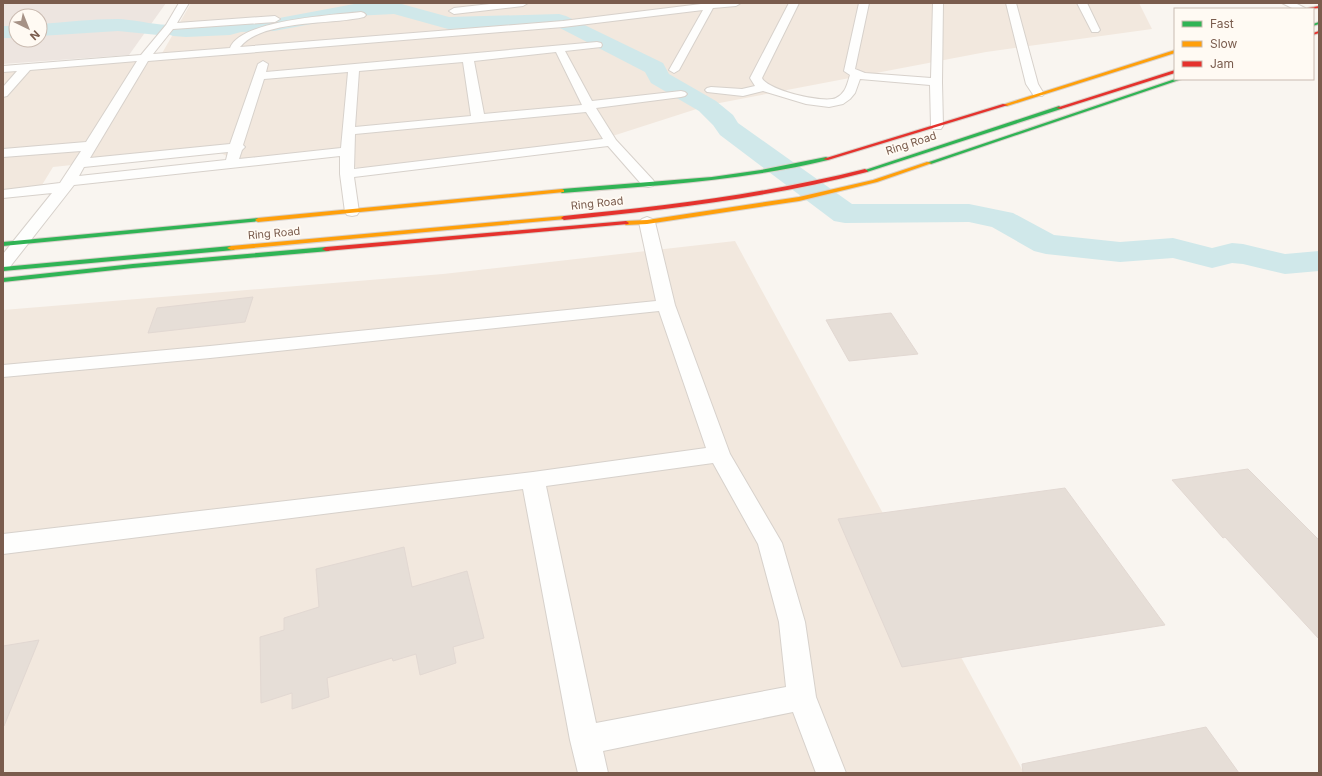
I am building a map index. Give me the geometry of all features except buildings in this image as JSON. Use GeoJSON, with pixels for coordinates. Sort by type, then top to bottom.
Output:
{"type":"FeatureCollection","features":[{"type":"Feature","properties":{"kind":"main road"},"geometry":{"type":"LineString","coordinates":[[11,252],[352,212],[648,183],[712,179],[761,172],[818,160],[937,126],[1174,51]]}},
{"type":"Feature","properties":{"kind":"main road"},"geometry":{"type":"LineString","coordinates":[[999,117],[1174,61]]}},
{"type":"Feature","properties":{"kind":"main road","name":"Ring Road"},"geometry":{"type":"LineString","coordinates":[[3,269],[641,211],[787,190],[845,176],[1174,71]]}},
{"type":"Feature","properties":{"kind":"main road"},"geometry":{"type":"LineString","coordinates":[[3,280],[133,266],[647,222],[799,199],[858,185],[930,163],[1176,80]]}},
{"type":"Feature","properties":{"kind":"street"},"geometry":{"type":"LineString","coordinates":[[11,252],[67,184],[89,146],[146,56],[170,26],[185,3]]}},
{"type":"Feature","properties":{"kind":"street"},"geometry":{"type":"LineString","coordinates":[[454,11],[523,3]]}},
{"type":"Feature","properties":{"kind":"street"},"geometry":{"type":"LineString","coordinates":[[3,69],[235,47],[551,20],[569,21],[642,9],[736,3]]}},
{"type":"Feature","properties":{"kind":"street"},"geometry":{"type":"LineString","coordinates":[[794,3],[756,78],[758,83],[764,87],[817,103],[830,103],[847,97],[856,75]]}},
{"type":"Feature","properties":{"kind":"street"},"geometry":{"type":"LineString","coordinates":[[864,3],[849,72],[856,75],[936,82]]}},
{"type":"Feature","properties":{"kind":"street"},"geometry":{"type":"LineString","coordinates":[[937,126],[936,82],[938,3]]}},
{"type":"Feature","properties":{"kind":"street"},"geometry":{"type":"LineString","coordinates":[[1011,3],[1032,84],[1038,94]]}},
{"type":"Feature","properties":{"kind":"street"},"geometry":{"type":"LineString","coordinates":[[1082,3],[1095,30]]}},
{"type":"Feature","properties":{"kind":"street"},"geometry":{"type":"LineString","coordinates":[[1287,3],[1300,8]]}},
{"type":"Feature","properties":{"kind":"street"},"geometry":{"type":"LineString","coordinates":[[146,56],[267,48],[433,34],[569,21],[707,4]]}},
{"type":"Feature","properties":{"kind":"street"},"geometry":{"type":"LineString","coordinates":[[674,70],[707,4]]}},
{"type":"Feature","properties":{"kind":"street"},"geometry":{"type":"LineString","coordinates":[[235,47],[245,37],[273,28],[310,21],[361,15]]}},
{"type":"Feature","properties":{"kind":"street"},"geometry":{"type":"LineString","coordinates":[[170,26],[283,18]]}},
{"type":"Feature","properties":{"kind":"street"},"geometry":{"type":"LineString","coordinates":[[433,34],[438,60]]}},
{"type":"Feature","properties":{"kind":"street"},"geometry":{"type":"LineString","coordinates":[[260,76],[597,45]]}},
{"type":"Feature","properties":{"kind":"street"},"geometry":{"type":"LineString","coordinates":[[230,165],[238,147],[267,48]]}},
{"type":"Feature","properties":{"kind":"street"},"geometry":{"type":"LineString","coordinates":[[559,49],[589,106],[611,142],[648,183]]}},
{"type":"Feature","properties":{"kind":"street"},"geometry":{"type":"LineString","coordinates":[[468,58],[478,118]]}},
{"type":"Feature","properties":{"kind":"street"},"geometry":{"type":"LineString","coordinates":[[3,94],[27,67]]}},
{"type":"Feature","properties":{"kind":"street"},"geometry":{"type":"LineString","coordinates":[[352,212],[347,152],[354,68]]}},
{"type":"Feature","properties":{"kind":"street"},"geometry":{"type":"LineString","coordinates":[[711,90],[743,93],[764,87]]}},
{"type":"Feature","properties":{"kind":"street"},"geometry":{"type":"LineString","coordinates":[[348,130],[589,106],[681,94]]}},
{"type":"Feature","properties":{"kind":"street"},"geometry":{"type":"LineString","coordinates":[[348,174],[611,142]]}},
{"type":"Feature","properties":{"kind":"street"},"geometry":{"type":"LineString","coordinates":[[3,153],[89,146]]}},
{"type":"Feature","properties":{"kind":"street"},"geometry":{"type":"LineString","coordinates":[[79,163],[238,147]]}},
{"type":"Feature","properties":{"kind":"street"},"geometry":{"type":"LineString","coordinates":[[3,194],[67,184],[347,152]]}},
{"type":"Feature","properties":{"kind":"street"},"geometry":{"type":"LineString","coordinates":[[647,222],[666,305],[719,454],[770,543],[792,622],[802,698],[831,773]]}},
{"type":"Feature","properties":{"kind":"street"},"geometry":{"type":"LineString","coordinates":[[3,371],[210,352],[666,305]]}},
{"type":"Feature","properties":{"kind":"street"},"geometry":{"type":"LineString","coordinates":[[3,544],[533,480],[719,454]]}},
{"type":"Feature","properties":{"kind":"street"},"geometry":{"type":"LineString","coordinates":[[533,480],[585,740],[593,773]]}},
{"type":"Feature","properties":{"kind":"street"},"geometry":{"type":"LineString","coordinates":[[585,740],[802,698]]}},
{"type":"Feature","properties":{"kind":"shaded area"},"geometry":{"type":"Polygon","coordinates":[[[3,3],[166,3],[129,55],[3,64],[3,3]]]}},
{"type":"Feature","properties":{"kind":"shaded area"},"geometry":{"type":"Polygon","coordinates":[[[191,3],[1139,3],[1152,29],[986,52],[709,105],[597,141],[357,168],[330,151],[238,162],[215,150],[53,167],[42,185],[3,190],[3,68],[161,55],[191,3]]]}},
{"type":"Feature","properties":{"kind":"shaded area"},"geometry":{"type":"Polygon","coordinates":[[[735,241],[1024,773],[3,773],[3,310],[443,274],[735,241]]]}},
{"type":"Feature","properties":{"kind":"waterway"},"geometry":{"type":"LineString","coordinates":[[173,30],[186,31],[230,29],[240,26],[274,25],[354,10],[395,8],[448,23],[559,20],[655,68],[659,78],[698,99],[716,113],[729,129],[845,214],[969,213],[1002,220],[1046,244],[1120,252],[1173,248],[1212,258],[1232,253],[1243,254],[1285,264],[1319,261]]}},
{"type":"Feature","properties":{"kind":"waterway"},"geometry":{"type":"LineString","coordinates":[[48,29],[118,25],[158,29]]}},
{"type":"Feature","properties":{"kind":"waterway"},"geometry":{"type":"LineString","coordinates":[[3,32],[8,32]]}},
{"type":"Feature","properties":{"kind":"traffic: fast"},"geometry":{"type":"LineString","coordinates":[[1314,25],[1319,23]]}},
{"type":"Feature","properties":{"kind":"traffic: fast"},"geometry":{"type":"LineString","coordinates":[[929,163],[1176,80]]}},
{"type":"Feature","properties":{"kind":"traffic: fast"},"geometry":{"type":"LineString","coordinates":[[865,171],[1059,108]]}},
{"type":"Feature","properties":{"kind":"traffic: fast"},"geometry":{"type":"LineString","coordinates":[[562,191],[712,179],[761,172],[826,159]]}},
{"type":"Feature","properties":{"kind":"traffic: fast"},"geometry":{"type":"LineString","coordinates":[[3,244],[258,220]]}},
{"type":"Feature","properties":{"kind":"traffic: fast"},"geometry":{"type":"LineString","coordinates":[[3,269],[231,248]]}},
{"type":"Feature","properties":{"kind":"traffic: fast"},"geometry":{"type":"LineString","coordinates":[[3,280],[133,266],[326,249]]}},
{"type":"Feature","properties":{"kind":"traffic: slow"},"geometry":{"type":"LineString","coordinates":[[1005,105],[1174,51]]}},
{"type":"Feature","properties":{"kind":"traffic: slow"},"geometry":{"type":"LineString","coordinates":[[626,223],[647,222],[799,199],[875,181],[929,163]]}},
{"type":"Feature","properties":{"kind":"traffic: slow"},"geometry":{"type":"LineString","coordinates":[[258,220],[562,191]]}},
{"type":"Feature","properties":{"kind":"traffic: slow"},"geometry":{"type":"LineString","coordinates":[[231,248],[564,218]]}},
{"type":"Feature","properties":{"kind":"traffic: jam"},"geometry":{"type":"LineString","coordinates":[[1314,8],[1319,7]]}},
{"type":"Feature","properties":{"kind":"traffic: jam"},"geometry":{"type":"LineString","coordinates":[[1314,34],[1319,32]]}},
{"type":"Feature","properties":{"kind":"traffic: jam"},"geometry":{"type":"LineString","coordinates":[[1059,108],[1174,71]]}},
{"type":"Feature","properties":{"kind":"traffic: jam"},"geometry":{"type":"LineString","coordinates":[[826,159],[1005,105]]}},
{"type":"Feature","properties":{"kind":"traffic: jam"},"geometry":{"type":"LineString","coordinates":[[564,218],[716,201],[791,188],[865,171]]}},
{"type":"Feature","properties":{"kind":"traffic: jam"},"geometry":{"type":"LineString","coordinates":[[326,249],[626,223]]}}]}
